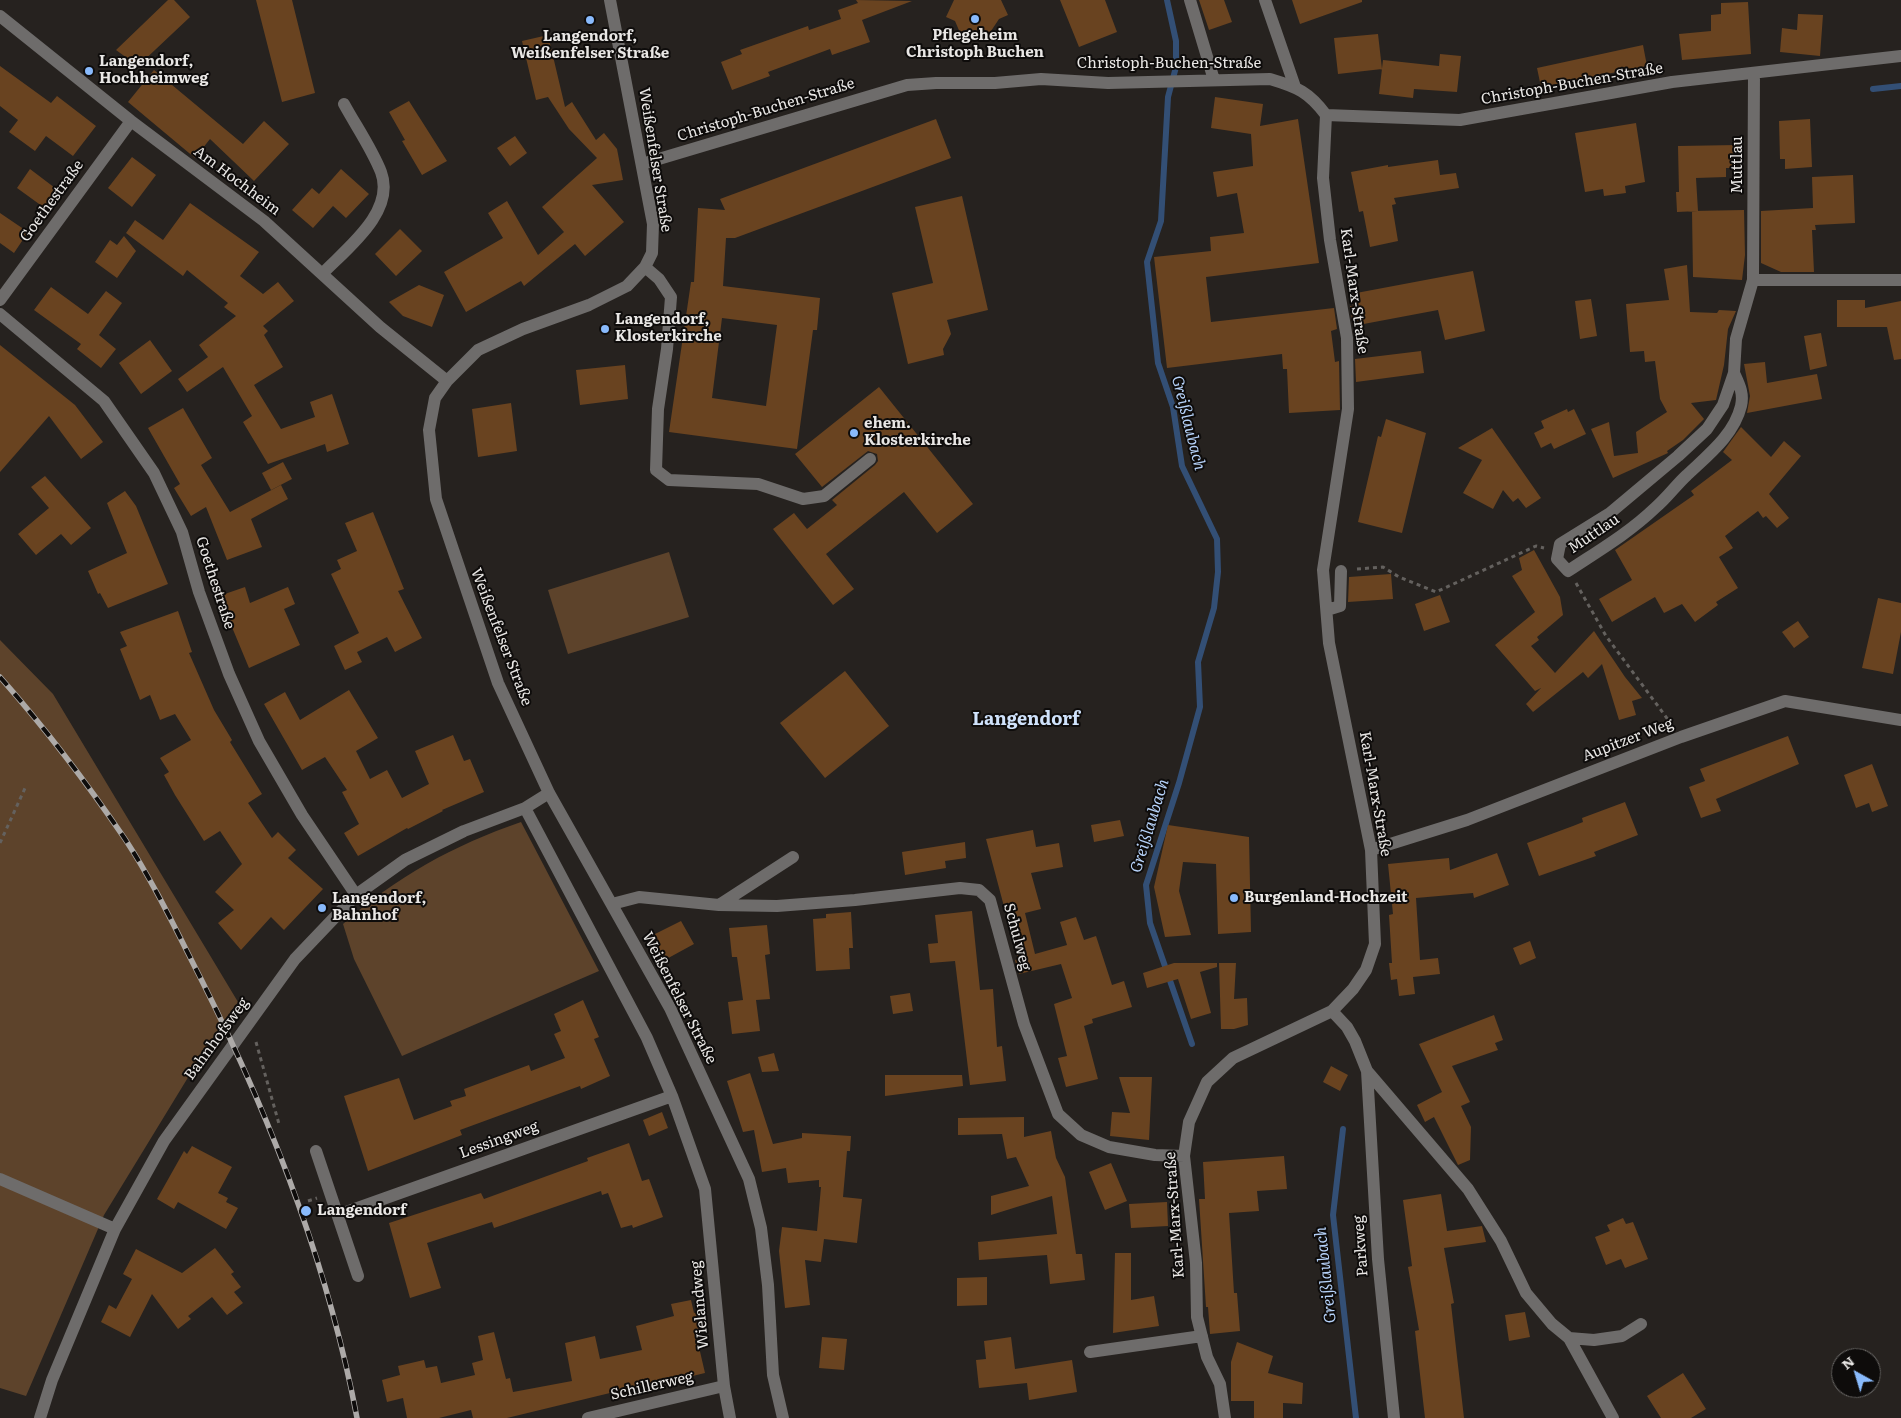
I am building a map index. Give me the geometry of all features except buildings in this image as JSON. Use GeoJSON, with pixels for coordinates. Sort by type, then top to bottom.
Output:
{"type":"FeatureCollection","features":[{"type":"Feature","properties":{"kind":"street","name":"Weißenfelser Straße"},"geometry":{"type":"LineString","coordinates":[[610,0],[653,224],[652,253],[645,267],[627,286],[589,305],[523,329],[478,350],[446,382],[435,398],[429,430],[436,499],[498,683],[549,793],[670,1008],[749,1179],[761,1228],[768,1285],[773,1375],[783,1418]]}},
{"type":"Feature","properties":{"kind":"street"},"geometry":{"type":"LineString","coordinates":[[1190,0],[1206,44],[1214,80]]}},
{"type":"Feature","properties":{"kind":"street"},"geometry":{"type":"LineString","coordinates":[[1265,0],[1295,86]]}},
{"type":"Feature","properties":{"kind":"street","name":"Am Hochheim"},"geometry":{"type":"LineString","coordinates":[[0,17],[131,121],[264,221],[380,328],[446,382]]}},
{"type":"Feature","properties":{"kind":"street","name":"Christoph-Buchen-Straße"},"geometry":{"type":"LineString","coordinates":[[642,164],[907,85],[936,83],[995,84],[1041,79],[1090,82],[1270,79],[1295,86],[1313,98],[1326,115],[1460,120],[1672,82],[1901,56]]}},
{"type":"Feature","properties":{"kind":"street","name":"Muttlau"},"geometry":{"type":"LineString","coordinates":[[1734,373],[1742,390],[1741,404],[1737,418],[1728,433],[1657,507],[1632,528],[1568,571],[1557,559],[1557,551],[1565,540],[1610,513],[1707,429],[1724,405],[1734,373],[1736,339],[1753,280],[1754,74]]}},
{"type":"Feature","properties":{"kind":"street"},"geometry":{"type":"LineString","coordinates":[[322,274],[367,227],[379,210],[383,191],[382,173],[344,104]]}},
{"type":"Feature","properties":{"kind":"street","name":"Karl-Marx-Straße"},"geometry":{"type":"LineString","coordinates":[[1226,1418],[1220,1384],[1207,1357],[1197,1317],[1196,1263],[1184,1156],[1189,1122],[1207,1082],[1234,1058],[1332,1011],[1353,990],[1366,970],[1375,944],[1371,850],[1329,643],[1323,570],[1348,408],[1347,338],[1330,240],[1323,178],[1326,115]]}},
{"type":"Feature","properties":{"kind":"street","name":"Goethestraße"},"geometry":{"type":"LineString","coordinates":[[0,300],[131,121]]}},
{"type":"Feature","properties":{"kind":"street"},"geometry":{"type":"LineString","coordinates":[[645,267],[659,279],[671,297],[667,349],[658,409],[656,470],[670,480],[758,484],[803,499],[824,496],[870,459]]}},
{"type":"Feature","properties":{"kind":"street"},"geometry":{"type":"LineString","coordinates":[[1753,280],[1901,280]]}},
{"type":"Feature","properties":{"kind":"street","name":"Goethestraße"},"geometry":{"type":"LineString","coordinates":[[0,314],[104,401],[154,473],[182,532],[199,592],[222,656],[259,741],[302,815],[356,895]]}},
{"type":"Feature","properties":{"kind":"street"},"geometry":{"type":"LineString","coordinates":[[1326,610],[1340,606],[1341,571]]}},
{"type":"Feature","properties":{"kind":"street","name":"Aupitzer Weg"},"geometry":{"type":"LineString","coordinates":[[1371,850],[1467,820],[1681,737],[1785,701],[1901,720]]}},
{"type":"Feature","properties":{"kind":"street","name":"Bahnhofsweg"},"geometry":{"type":"LineString","coordinates":[[40,1418],[52,1380],[115,1229],[164,1141],[295,959],[356,895],[405,860],[430,846],[464,831],[525,808],[549,793]]}},
{"type":"Feature","properties":{"kind":"street"},"geometry":{"type":"LineString","coordinates":[[525,808],[647,1038],[672,1096]]}},
{"type":"Feature","properties":{"kind":"street"},"geometry":{"type":"LineString","coordinates":[[719,905],[793,857]]}},
{"type":"Feature","properties":{"kind":"street","name":"Schulweg"},"geometry":{"type":"LineString","coordinates":[[612,904],[639,897],[719,905],[777,906],[855,900],[960,888],[979,890],[990,900],[1024,1024],[1058,1114],[1081,1135],[1109,1147],[1184,1156]]}},
{"type":"Feature","properties":{"kind":"street","name":"Parkweg"},"geometry":{"type":"LineString","coordinates":[[1332,1011],[1351,1034],[1367,1071],[1468,1189],[1501,1241],[1526,1293],[1552,1324],[1569,1338],[1613,1418]]}},
{"type":"Feature","properties":{"kind":"street","name":"Parkweg"},"geometry":{"type":"LineString","coordinates":[[1367,1071],[1378,1259],[1394,1418]]}},
{"type":"Feature","properties":{"kind":"street","name":"Wielandweg"},"geometry":{"type":"LineString","coordinates":[[672,1096],[706,1189],[724,1386],[730,1418]]}},
{"type":"Feature","properties":{"kind":"street","name":"Lessingweg"},"geometry":{"type":"LineString","coordinates":[[338,1215],[672,1096]]}},
{"type":"Feature","properties":{"kind":"street"},"geometry":{"type":"LineString","coordinates":[[316,1151],[358,1276]]}},
{"type":"Feature","properties":{"kind":"street"},"geometry":{"type":"LineString","coordinates":[[0,1179],[115,1229]]}},
{"type":"Feature","properties":{"kind":"street"},"geometry":{"type":"LineString","coordinates":[[1569,1338],[1594,1340],[1622,1336],[1641,1324]]}},
{"type":"Feature","properties":{"kind":"street"},"geometry":{"type":"LineString","coordinates":[[1090,1352],[1202,1336]]}},
{"type":"Feature","properties":{"kind":"street","name":"Schillerweg"},"geometry":{"type":"LineString","coordinates":[[588,1418],[724,1386]]}},
{"type":"Feature","properties":{"kind":"path"},"geometry":{"type":"LineString","coordinates":[[1341,571],[1383,567],[1399,577],[1436,592],[1536,546],[1557,551]]}},
{"type":"Feature","properties":{"kind":"path"},"geometry":{"type":"LineString","coordinates":[[1568,571],[1588,601],[1606,636],[1681,737]]}},
{"type":"Feature","properties":{"kind":"path"},"geometry":{"type":"LineString","coordinates":[[0,843],[26,786]]}},
{"type":"Feature","properties":{"kind":"path"},"geometry":{"type":"LineString","coordinates":[[248,1022],[279,1124]]}},
{"type":"Feature","properties":{"kind":"shaded area"},"geometry":{"type":"Polygon","coordinates":[[[669,552],[689,617],[568,654],[548,590],[669,552]]]}},
{"type":"Feature","properties":{"kind":"shaded area"},"geometry":{"type":"Polygon","coordinates":[[[0,640],[53,694],[238,1002],[206,1048],[104,1215],[26,1396],[0,1388],[0,640]]]}},
{"type":"Feature","properties":{"kind":"shaded area"},"geometry":{"type":"Polygon","coordinates":[[[521,822],[599,971],[402,1056],[354,959],[343,924],[384,891],[427,864],[472,841],[521,822]]]}},
{"type":"Feature","properties":{"kind":"waterway","name":"Greißlaubach"},"geometry":{"type":"LineString","coordinates":[[1167,0],[1176,41],[1176,67],[1168,97],[1161,221],[1147,262],[1158,363],[1173,407],[1182,466],[1217,539],[1218,572],[1214,608],[1198,662],[1200,707],[1179,783],[1146,885],[1150,923],[1192,1044]]}},
{"type":"Feature","properties":{"kind":"waterway"},"geometry":{"type":"LineString","coordinates":[[1873,89],[1901,86]]}},
{"type":"Feature","properties":{"kind":"waterway","name":"Greißlaubach"},"geometry":{"type":"LineString","coordinates":[[1343,1129],[1333,1215],[1356,1418]]}},
{"type":"Feature","properties":{"kind":"railway"},"geometry":{"type":"LineString","coordinates":[[0,677],[65,756],[125,839],[165,908],[227,1031],[273,1138],[313,1248],[345,1361],[357,1418]]}},
{"type":"Feature","properties":{"kind":"place","name":"Pflegeheim Christoph Buchen"},"geometry":{"type":"Point","coordinates":[975,19]}},
{"type":"Feature","properties":{"kind":"place","name":"Langendorf, Weißenfelser Straße"},"geometry":{"type":"Point","coordinates":[590,20]}},
{"type":"Feature","properties":{"kind":"place","name":"Langendorf, Hochheimweg"},"geometry":{"type":"Point","coordinates":[89,71]}},
{"type":"Feature","properties":{"kind":"place","name":"Langendorf, Klosterkirche"},"geometry":{"type":"Point","coordinates":[605,329]}},
{"type":"Feature","properties":{"kind":"place","name":"ehem. Klosterkirche"},"geometry":{"type":"Point","coordinates":[854,433]}},
{"type":"Feature","properties":{"kind":"place","name":"Burgenland-Hochzeit"},"geometry":{"type":"Point","coordinates":[1234,898]}},
{"type":"Feature","properties":{"kind":"place","name":"Langendorf, Bahnhof"},"geometry":{"type":"Point","coordinates":[322,908]}},
{"type":"Feature","properties":{"kind":"place","name":"Langendorf"},"geometry":{"type":"Point","coordinates":[306,1211]}},
{"type":"Feature","properties":{"kind":"district","name":"Langendorf"},"geometry":{"type":"Point","coordinates":[1026,720]}}]}
